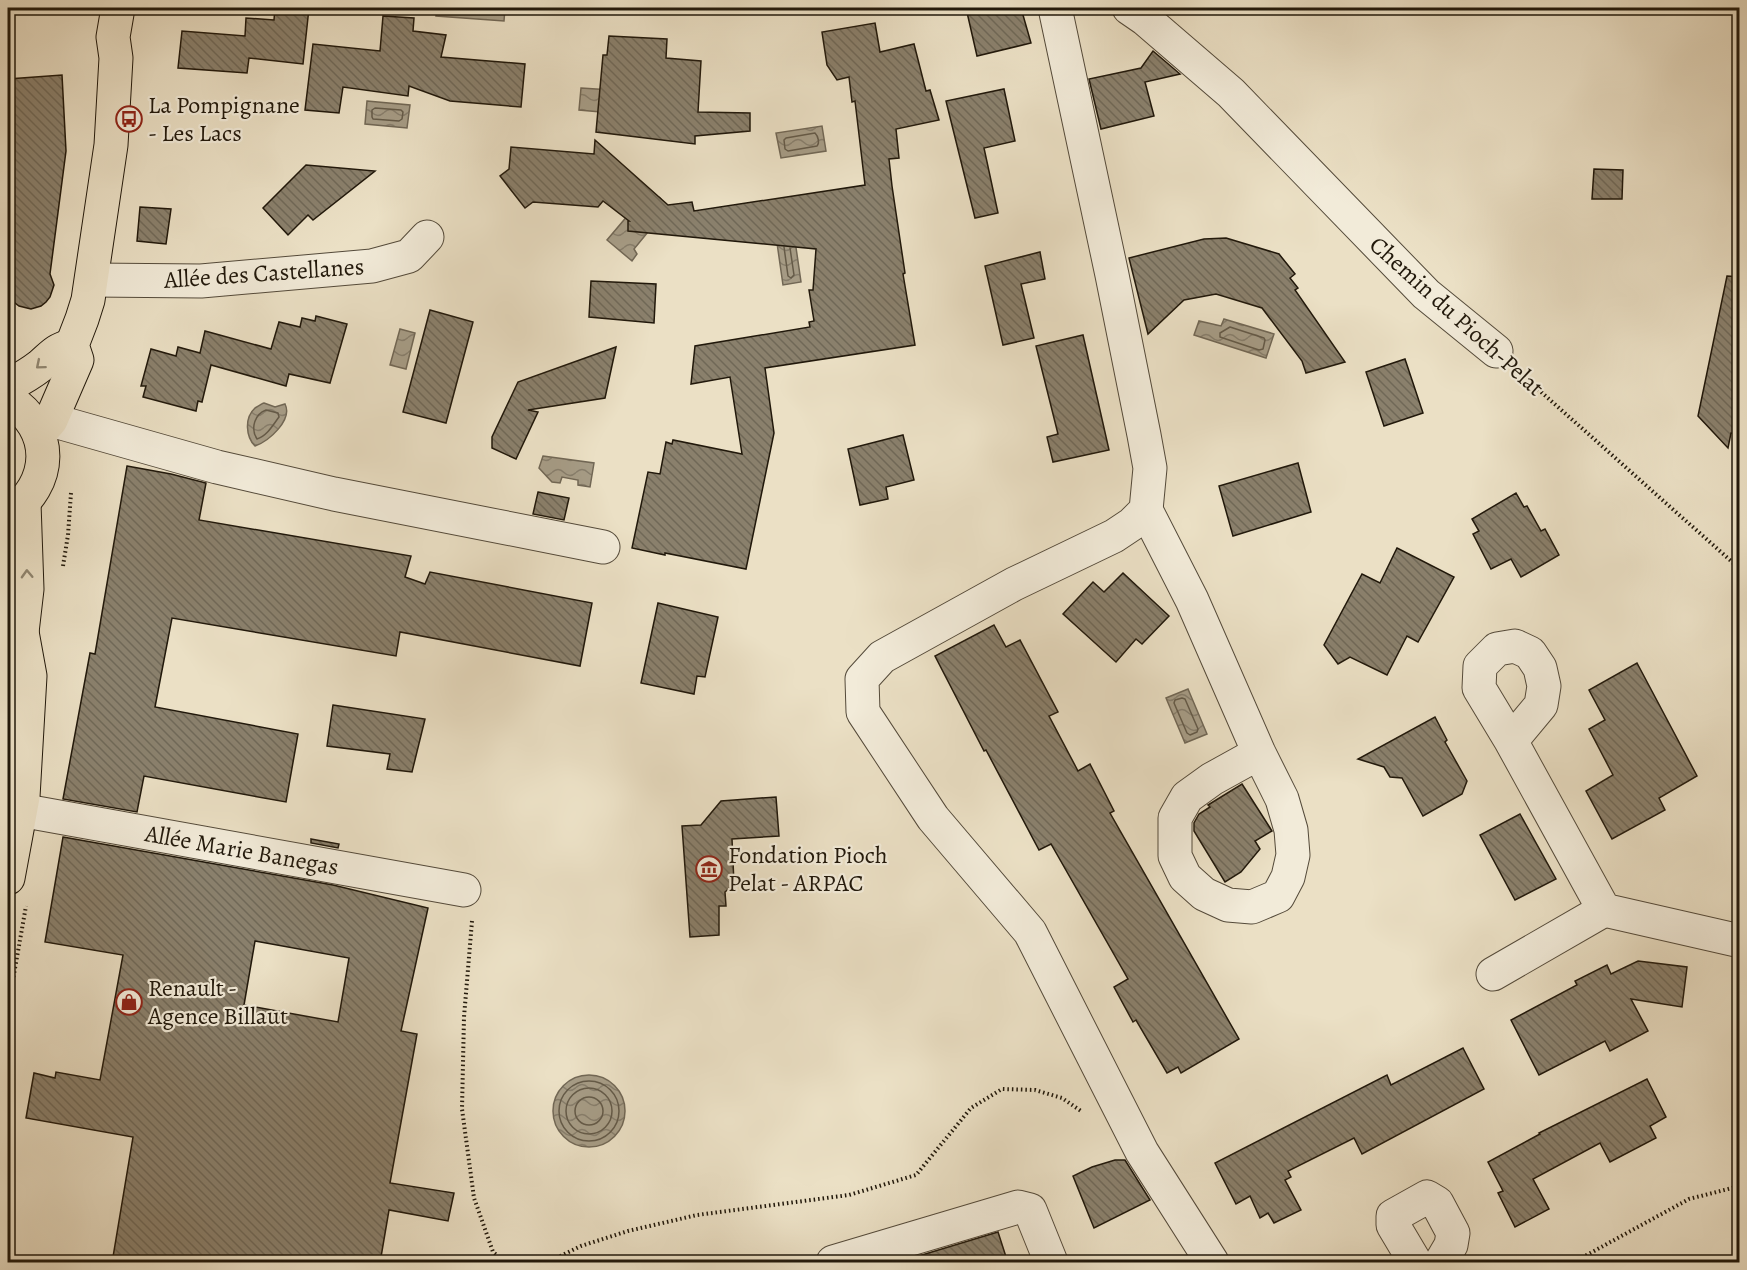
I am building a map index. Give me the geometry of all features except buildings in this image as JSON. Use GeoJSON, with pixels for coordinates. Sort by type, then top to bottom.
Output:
{"type":"FeatureCollection","features":[{"type":"Feature","properties":{"kind":"main road"},"geometry":{"type":"LineString","coordinates":[[8,878],[23,797],[30,676],[15,620],[27,589],[16,509],[35,488],[42,471],[45,427],[77,360],[72,345],[82,319],[92,280],[111,145],[116,22],[99,17],[95,8]]}},
{"type":"Feature","properties":{"kind":"main road"},"geometry":{"type":"LineString","coordinates":[[8,386],[41,365],[56,350],[72,345]]}},
{"type":"Feature","properties":{"kind":"main road"},"geometry":{"type":"LineString","coordinates":[[8,399],[32,420],[45,427]]}},
{"type":"Feature","properties":{"kind":"street"},"geometry":{"type":"LineString","coordinates":[[1055,8],[1108,251],[1150,468],[1146,510],[1192,600],[1259,753],[1282,799],[1291,830],[1293,855],[1288,877],[1278,896],[1252,907],[1228,904],[1204,894],[1185,878],[1176,856],[1175,818],[1187,797],[1212,779],[1259,753]]}},
{"type":"Feature","properties":{"kind":"street","name":"Chemin du Pioch-Pelat"},"geometry":{"type":"LineString","coordinates":[[1129,8],[1231,93],[1426,294],[1496,351]]}},
{"type":"Feature","properties":{"kind":"street","name":"Allée des Castellanes"},"geometry":{"type":"LineString","coordinates":[[92,280],[201,281],[372,266],[409,255],[427,237]]}},
{"type":"Feature","properties":{"kind":"street"},"geometry":{"type":"LineString","coordinates":[[45,427],[334,494],[603,547]]}},
{"type":"Feature","properties":{"kind":"street"},"geometry":{"type":"LineString","coordinates":[[1146,510],[1114,536],[1014,584],[882,657],[862,679],[863,712],[933,818],[1030,932],[1142,1152],[1212,1263]]}},
{"type":"Feature","properties":{"kind":"street"},"geometry":{"type":"LineString","coordinates":[[1511,741],[1604,910]]}},
{"type":"Feature","properties":{"kind":"street","name":"Allée Marie Banegas"},"geometry":{"type":"LineString","coordinates":[[20,810],[464,890]]}},
{"type":"Feature","properties":{"kind":"street"},"geometry":{"type":"LineString","coordinates":[[1493,974],[1604,910],[1740,941]]}},
{"type":"Feature","properties":{"kind":"street"},"geometry":{"type":"LineString","coordinates":[[1414,1263],[1393,1225],[1394,1216],[1426,1197],[1437,1203],[1453,1233],[1451,1245],[1441,1263]]}},
{"type":"Feature","properties":{"kind":"street"},"geometry":{"type":"LineString","coordinates":[[833,1263],[1018,1207],[1030,1210],[1051,1263]]}},
{"type":"Feature","properties":{"kind":"path","name":"Chemin du Pioch-Pelat"},"geometry":{"type":"LineString","coordinates":[[1496,351],[1740,569]]}},
{"type":"Feature","properties":{"kind":"path"},"geometry":{"type":"LineString","coordinates":[[61,576],[68,534],[71,491]]}},
{"type":"Feature","properties":{"kind":"path"},"geometry":{"type":"LineString","coordinates":[[464,890],[475,893],[464,1017],[462,1109],[474,1198],[493,1252],[505,1263]]}},
{"type":"Feature","properties":{"kind":"path"},"geometry":{"type":"LineString","coordinates":[[8,1008],[26,905]]}},
{"type":"Feature","properties":{"kind":"path"},"geometry":{"type":"LineString","coordinates":[[548,1263],[581,1246],[628,1231],[697,1215],[849,1195],[916,1175],[971,1108],[1002,1089],[1035,1090],[1062,1098],[1087,1116]]}},
{"type":"Feature","properties":{"kind":"path"},"geometry":{"type":"LineString","coordinates":[[1574,1263],[1689,1199],[1740,1186]]}},
{"type":"Feature","properties":{"kind":"water"},"geometry":{"type":"Polygon","coordinates":[[[437,8],[505,8],[504,21],[436,16],[437,8]]]}},
{"type":"Feature","properties":{"kind":"water"},"geometry":{"type":"Polygon","coordinates":[[[581,88],[626,91],[623,114],[579,110],[581,88]]]}},
{"type":"Feature","properties":{"kind":"water"},"geometry":{"type":"Polygon","coordinates":[[[367,101],[410,105],[407,128],[365,124],[367,101]]]}},
{"type":"Feature","properties":{"kind":"water"},"geometry":{"type":"Polygon","coordinates":[[[822,126],[826,151],[781,158],[776,133],[822,126]]]}},
{"type":"Feature","properties":{"kind":"water"},"geometry":{"type":"Polygon","coordinates":[[[645,195],[659,197],[666,210],[634,249],[637,254],[632,261],[607,240],[645,195]]]}},
{"type":"Feature","properties":{"kind":"water"},"geometry":{"type":"Polygon","coordinates":[[[790,206],[801,282],[783,285],[772,208],[790,206]]]}},
{"type":"Feature","properties":{"kind":"water"},"geometry":{"type":"Polygon","coordinates":[[[1224,319],[1274,334],[1266,358],[1194,335],[1199,321],[1221,326],[1224,319]]]}},
{"type":"Feature","properties":{"kind":"water"},"geometry":{"type":"Polygon","coordinates":[[[400,329],[415,333],[406,369],[390,365],[400,329]]]}},
{"type":"Feature","properties":{"kind":"water"},"geometry":{"type":"Polygon","coordinates":[[[264,403],[275,407],[285,404],[286,417],[273,435],[255,446],[248,433],[249,417],[255,408],[264,403]]]}},
{"type":"Feature","properties":{"kind":"water"},"geometry":{"type":"Polygon","coordinates":[[[543,456],[594,463],[590,487],[578,485],[578,480],[562,477],[560,483],[552,482],[539,468],[543,456]]]}},
{"type":"Feature","properties":{"kind":"water"},"geometry":{"type":"Polygon","coordinates":[[[1188,689],[1207,734],[1185,743],[1166,698],[1188,689]]]}},
{"type":"Feature","properties":{"kind":"water"},"geometry":{"type":"Polygon","coordinates":[[[596,1075],[615,1085],[623,1097],[625,1111],[623,1125],[615,1137],[603,1145],[582,1147],[563,1137],[555,1125],[553,1104],[563,1085],[575,1077],[596,1075]]]}},
{"type":"Feature","properties":{"kind":"place","name":"La Pompignane - Les Lacs"},"geometry":{"type":"Point","coordinates":[129,119]}},
{"type":"Feature","properties":{"kind":"place","name":"Fondation Pioch Pelat - ARPAC"},"geometry":{"type":"Point","coordinates":[709,869]}},
{"type":"Feature","properties":{"kind":"place","name":"Renault - Agence Billaut"},"geometry":{"type":"Point","coordinates":[129,1002]}}]}
